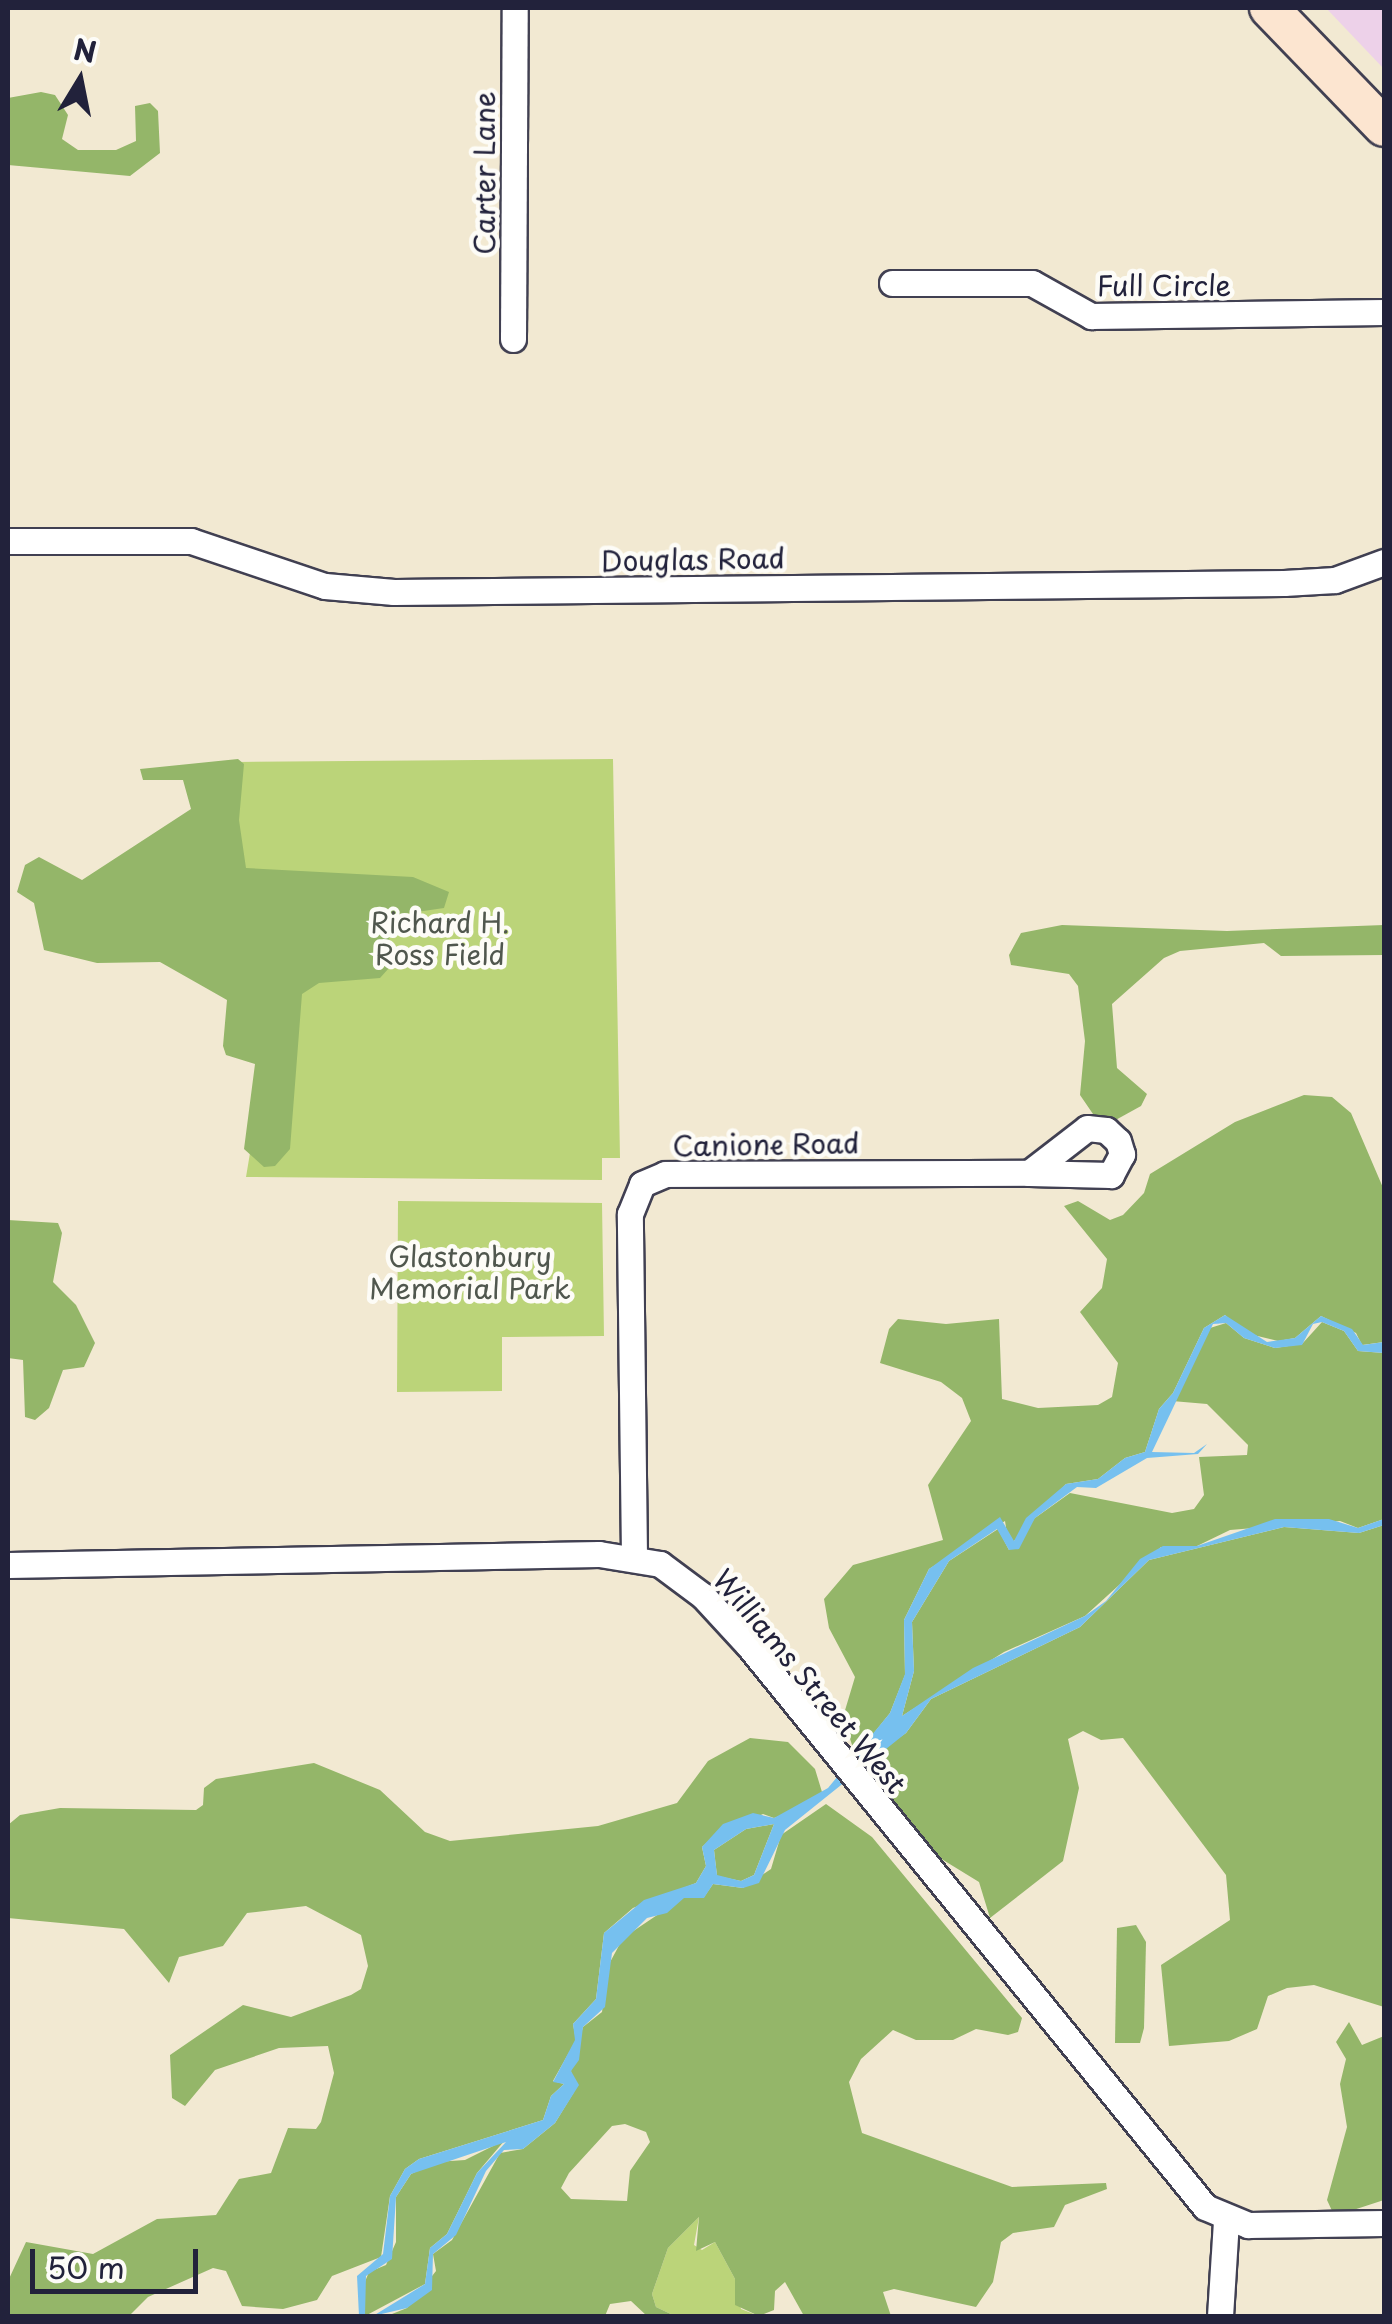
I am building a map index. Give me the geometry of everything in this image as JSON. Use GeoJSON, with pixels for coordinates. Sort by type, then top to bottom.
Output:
{"type":"FeatureCollection","features":[{"type":"Feature","properties":{"kind":"main road"},"geometry":{"type":"LineString","coordinates":[[1269,8],[1384,127]]}},
{"type":"Feature","properties":{"kind":"street","name":"Carter Lane"},"geometry":{"type":"LineString","coordinates":[[513,340],[515,8]]}},
{"type":"Feature","properties":{"kind":"street","name":"Full Circle"},"geometry":{"type":"LineString","coordinates":[[892,283],[1032,283],[1091,316],[1384,312]]}},
{"type":"Feature","properties":{"kind":"street","name":"Douglas Road"},"geometry":{"type":"LineString","coordinates":[[8,541],[191,542],[325,586],[394,592],[1284,583],[1343,578],[1384,562]]}},
{"type":"Feature","properties":{"kind":"street","name":"Canione Road"},"geometry":{"type":"LineString","coordinates":[[634,1556],[630,1214],[642,1184],[665,1174],[1029,1173]]}},
{"type":"Feature","properties":{"kind":"street","name":"Williams Street West"},"geometry":{"type":"LineString","coordinates":[[8,1565],[634,1556],[674,1572],[703,1596],[832,1749],[1205,2207],[1226,2220]]}},
{"type":"Feature","properties":{"kind":"street"},"geometry":{"type":"LineString","coordinates":[[1220,2316],[1226,2220],[1384,2224]]}},
{"type":"Feature","properties":{"kind":"shaded area"},"geometry":{"type":"Polygon","coordinates":[[[1326,8],[1384,8],[1384,69],[1326,8]]]}},
{"type":"Feature","properties":{"kind":"green space"},"geometry":{"type":"Polygon","coordinates":[[[41,92],[55,95],[68,115],[62,139],[78,150],[116,150],[136,141],[135,106],[150,103],[158,111],[160,153],[130,176],[8,165],[8,98],[41,92]]]}},
{"type":"Feature","properties":{"kind":"green space"},"geometry":{"type":"Polygon","coordinates":[[[238,759],[244,764],[239,820],[246,868],[413,877],[449,892],[444,908],[403,914],[390,923],[389,942],[398,958],[380,978],[319,983],[302,994],[290,1149],[275,1166],[264,1167],[244,1149],[255,1064],[226,1055],[223,1046],[227,1000],[160,962],[97,963],[44,950],[34,903],[17,892],[25,865],[39,857],[82,880],[191,809],[183,780],[143,780],[140,769],[238,759]]]}},
{"type":"Feature","properties":{"kind":"green space","name":"Richard H. Ross Field"},"geometry":{"type":"Polygon","coordinates":[[[613,759],[620,1158],[602,1158],[602,1180],[246,1177],[275,1003],[237,900],[237,762],[613,759]]]}},
{"type":"Feature","properties":{"kind":"green space"},"geometry":{"type":"Polygon","coordinates":[[[1062,925],[1227,931],[1384,925],[1384,955],[1281,956],[1264,943],[1180,951],[1164,958],[1112,1004],[1117,1068],[1147,1094],[1141,1106],[1112,1122],[1093,1114],[1080,1095],[1085,1041],[1078,986],[1069,974],[1011,965],[1009,955],[1021,933],[1062,925]]]}},
{"type":"Feature","properties":{"kind":"green space"},"geometry":{"type":"Polygon","coordinates":[[[1304,1095],[1332,1097],[1351,1113],[1384,1190],[1384,1342],[1362,1345],[1356,1333],[1321,1316],[1295,1338],[1278,1341],[1245,1333],[1225,1315],[1204,1328],[1173,1393],[1159,1409],[1145,1452],[1125,1458],[1098,1479],[1066,1484],[1014,1541],[1008,1540],[1005,1521],[929,1569],[904,1620],[905,1675],[890,1713],[861,1749],[853,1748],[843,1717],[855,1677],[829,1628],[824,1599],[853,1565],[943,1540],[928,1485],[971,1421],[962,1398],[941,1382],[880,1363],[889,1329],[898,1319],[946,1324],[999,1319],[1002,1399],[1038,1408],[1098,1405],[1112,1397],[1118,1363],[1080,1312],[1102,1288],[1107,1259],[1064,1206],[1078,1201],[1110,1220],[1123,1215],[1144,1193],[1150,1174],[1235,1122],[1304,1095]]]}},
{"type":"Feature","properties":{"kind":"green space","name":"Glastonbury Memorial Park"},"geometry":{"type":"Polygon","coordinates":[[[398,1201],[602,1203],[604,1336],[502,1337],[502,1391],[397,1392],[398,1201]]]}},
{"type":"Feature","properties":{"kind":"green space"},"geometry":{"type":"Polygon","coordinates":[[[8,1220],[58,1223],[62,1233],[53,1282],[76,1305],[95,1343],[84,1367],[63,1370],[49,1408],[35,1420],[25,1417],[23,1360],[8,1358],[8,1220]]]}},
{"type":"Feature","properties":{"kind":"green space"},"geometry":{"type":"Polygon","coordinates":[[[1322,1322],[1344,1331],[1358,1351],[1384,1353],[1384,1519],[1358,1528],[1340,1521],[1230,1530],[1197,1546],[1161,1547],[1085,1616],[1004,1652],[902,1716],[914,1671],[912,1622],[949,1561],[998,1529],[1009,1550],[1035,1518],[1070,1493],[1172,1513],[1194,1509],[1204,1495],[1199,1457],[1247,1455],[1248,1445],[1207,1404],[1172,1401],[1210,1328],[1226,1323],[1244,1338],[1275,1348],[1302,1344],[1322,1322]]]}},
{"type":"Feature","properties":{"kind":"green space"},"geometry":{"type":"Polygon","coordinates":[[[1384,1525],[1384,2007],[1314,1985],[1287,1988],[1268,1996],[1257,2029],[1229,2041],[1169,2046],[1161,1965],[1230,1920],[1226,1875],[1123,1738],[1101,1740],[1083,1731],[1068,1739],[1079,1788],[1063,1861],[990,1918],[979,1882],[935,1855],[875,1779],[869,1758],[906,1733],[931,1699],[1080,1627],[1149,1560],[1284,1527],[1359,1533],[1384,1525]]]}},
{"type":"Feature","properties":{"kind":"green space"},"geometry":{"type":"Polygon","coordinates":[[[750,1738],[788,1742],[815,1769],[822,1792],[803,1807],[774,1818],[763,1814],[713,1837],[702,1847],[706,1866],[696,1883],[633,1908],[604,1933],[596,1999],[573,2024],[576,2040],[553,2081],[564,2084],[551,2096],[543,2120],[419,2159],[405,2169],[390,2196],[381,2257],[332,2276],[317,2300],[283,2309],[242,2306],[226,2271],[213,2268],[148,2297],[129,2316],[8,2316],[8,2281],[26,2242],[93,2254],[157,2219],[216,2215],[239,2179],[271,2173],[288,2128],[316,2129],[321,2122],[334,2073],[328,2046],[279,2048],[215,2070],[185,2106],[172,2098],[170,2055],[243,2005],[291,2017],[351,1995],[361,1989],[368,1966],[361,1935],[306,1906],[247,1913],[223,1946],[179,1957],[169,1983],[124,1929],[8,1918],[8,1825],[20,1815],[60,1808],[196,1810],[203,1805],[204,1788],[216,1779],[314,1763],[380,1790],[425,1832],[450,1841],[598,1826],[677,1803],[708,1761],[750,1738]]]}},
{"type":"Feature","properties":{"kind":"green space"},"geometry":{"type":"Polygon","coordinates":[[[826,1804],[872,1837],[1022,2018],[1018,2032],[1008,2035],[976,2029],[953,2040],[916,2040],[893,2030],[861,2059],[849,2082],[862,2133],[1012,2187],[1106,2183],[1107,2189],[1065,2205],[1054,2227],[1013,2233],[1001,2242],[993,2282],[976,2307],[894,2289],[883,2292],[891,2316],[804,2316],[785,2282],[775,2291],[774,2310],[759,2316],[735,2305],[735,2279],[715,2242],[696,2251],[699,2217],[668,2248],[652,2294],[656,2307],[675,2316],[647,2316],[631,2301],[610,2304],[605,2316],[387,2316],[407,2308],[436,2271],[433,2254],[452,2240],[500,2153],[523,2149],[555,2123],[574,2092],[571,2071],[583,2027],[602,2012],[608,1966],[623,1938],[684,1897],[704,1897],[713,1884],[743,1888],[771,1869],[781,1835],[826,1804]],[[625,2124],[612,2126],[569,2173],[561,2188],[571,2199],[627,2201],[630,2171],[650,2142],[646,2132],[625,2124]]]}},
{"type":"Feature","properties":{"kind":"green space"},"geometry":{"type":"Polygon","coordinates":[[[774,1824],[754,1875],[741,1881],[717,1876],[714,1850],[746,1829],[774,1824]]]}},
{"type":"Feature","properties":{"kind":"green space"},"geometry":{"type":"Polygon","coordinates":[[[1136,1925],[1146,1942],[1144,2028],[1140,2043],[1115,2043],[1117,1928],[1136,1925]]]}},
{"type":"Feature","properties":{"kind":"green space"},"geometry":{"type":"Polygon","coordinates":[[[1349,2022],[1362,2045],[1384,2036],[1384,2200],[1341,2214],[1333,2213],[1327,2200],[1347,2127],[1340,2084],[1346,2059],[1336,2042],[1349,2022]]]}},
{"type":"Feature","properties":{"kind":"green space"},"geometry":{"type":"Polygon","coordinates":[[[505,2140],[477,2173],[447,2234],[430,2248],[425,2284],[365,2316],[364,2284],[369,2272],[386,2265],[396,2242],[396,2197],[411,2174],[436,2162],[465,2160],[505,2140]]]}},
{"type":"Feature","properties":{"kind":"green space"},"geometry":{"type":"Polygon","coordinates":[[[699,2217],[694,2245],[702,2250],[715,2242],[735,2279],[741,2309],[759,2316],[675,2316],[656,2307],[652,2294],[668,2248],[699,2217]]]}},
{"type":"Feature","properties":{"kind":"water"},"geometry":{"type":"Polygon","coordinates":[[[1225,1315],[1267,1342],[1295,1338],[1321,1316],[1352,1329],[1363,1345],[1384,1342],[1384,1353],[1358,1351],[1344,1331],[1322,1322],[1313,1324],[1302,1345],[1275,1348],[1244,1338],[1226,1323],[1213,1324],[1152,1452],[1194,1453],[1207,1444],[1198,1454],[1147,1458],[1096,1488],[1077,1487],[1035,1518],[1019,1549],[1009,1550],[997,1529],[949,1561],[912,1622],[914,1671],[902,1716],[973,1668],[1085,1616],[1106,1601],[1140,1559],[1163,1546],[1197,1546],[1275,1519],[1329,1519],[1358,1528],[1384,1519],[1384,1525],[1359,1533],[1284,1527],[1149,1560],[1080,1627],[931,1699],[906,1733],[785,1830],[759,1883],[743,1888],[713,1884],[704,1898],[684,1898],[667,1913],[647,1918],[612,1953],[605,2007],[583,2027],[579,2060],[571,2071],[579,2085],[555,2123],[523,2149],[504,2150],[486,2171],[456,2235],[433,2254],[432,2290],[407,2308],[373,2316],[425,2284],[430,2248],[447,2234],[477,2173],[506,2142],[411,2174],[396,2197],[392,2259],[366,2276],[365,2316],[359,2316],[357,2276],[383,2254],[390,2196],[405,2169],[419,2159],[543,2120],[551,2096],[564,2084],[553,2082],[575,2040],[573,2024],[596,1999],[604,1933],[644,1900],[696,1883],[706,1866],[702,1847],[723,1824],[753,1813],[774,1818],[828,1788],[890,1713],[905,1674],[904,1620],[929,1569],[1000,1517],[1014,1541],[1026,1518],[1066,1484],[1098,1479],[1125,1458],[1145,1452],[1159,1409],[1173,1393],[1204,1328],[1225,1315]],[[774,1824],[746,1829],[714,1850],[717,1875],[741,1881],[754,1875],[774,1824]]]}}]}
